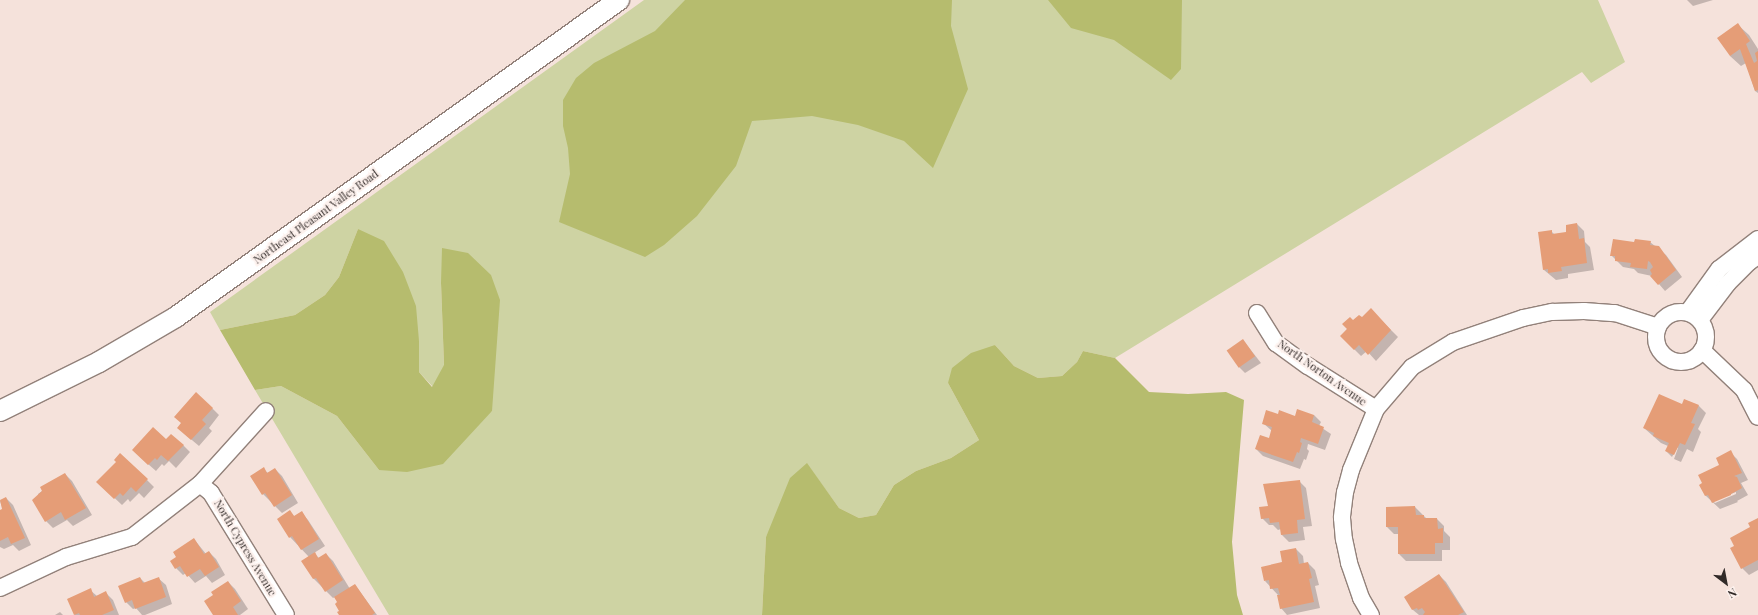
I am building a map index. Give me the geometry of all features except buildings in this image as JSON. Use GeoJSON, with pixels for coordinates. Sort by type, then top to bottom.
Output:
{"type":"FeatureCollection","features":[{"type":"Feature","properties":{"kind":"street","name":"Northeast Pleasant Valley Road"},"geometry":{"type":"LineString","coordinates":[[0,411],[99,362],[176,317],[619,0]]}},
{"type":"Feature","properties":{"kind":"street"},"geometry":{"type":"LineString","coordinates":[[1694,316],[1719,269],[1758,239]]}},
{"type":"Feature","properties":{"kind":"street"},"geometry":{"type":"LineString","coordinates":[[1694,316],[1706,335],[1702,350],[1697,357],[1689,361],[1680,362],[1665,356],[1659,350],[1656,341],[1658,327],[1664,318],[1671,314],[1694,316],[1749,262],[1758,256]]}},
{"type":"Feature","properties":{"kind":"street"},"geometry":{"type":"LineString","coordinates":[[1376,409],[1394,386],[1412,367],[1453,342],[1523,318],[1552,312],[1584,311],[1616,313],[1658,327]]}},
{"type":"Feature","properties":{"kind":"street","name":"North Norton Avenue"},"geometry":{"type":"LineString","coordinates":[[1257,313],[1276,342],[1308,366],[1376,409],[1345,492],[1342,518],[1344,539],[1349,563],[1361,598],[1371,615]]}},
{"type":"Feature","properties":{"kind":"street"},"geometry":{"type":"LineString","coordinates":[[1702,350],[1744,390],[1758,417]]}},
{"type":"Feature","properties":{"kind":"street"},"geometry":{"type":"LineString","coordinates":[[0,588],[66,557],[132,537],[200,484],[266,411]]}},
{"type":"Feature","properties":{"kind":"street","name":"North Cypress Avenue"},"geometry":{"type":"LineString","coordinates":[[200,484],[211,493],[286,615]]}},
{"type":"Feature","properties":{"kind":"green space"},"geometry":{"type":"Polygon","coordinates":[[[644,0],[1598,0],[1625,62],[1591,83],[1582,72],[1115,358],[1083,351],[1077,362],[1062,376],[1038,378],[1014,366],[995,345],[948,383],[979,440],[951,458],[916,471],[894,485],[876,515],[859,518],[839,508],[807,464],[766,537],[762,615],[389,615],[255,390],[281,386],[337,416],[379,470],[492,411],[441,283],[444,366],[433,387],[419,372],[419,341],[358,229],[339,277],[325,295],[295,315],[220,330],[210,312],[644,0]]]}},
{"type":"Feature","properties":{"kind":"green space"},"geometry":{"type":"Polygon","coordinates":[[[685,0],[952,0],[951,26],[968,89],[933,168],[904,141],[858,125],[812,116],[752,121],[736,166],[697,216],[664,245],[645,257],[559,222],[570,174],[568,148],[563,126],[563,100],[576,78],[594,63],[655,31],[685,0]]]}},
{"type":"Feature","properties":{"kind":"green space"},"geometry":{"type":"Polygon","coordinates":[[[1048,0],[1182,0],[1181,69],[1171,80],[1114,40],[1071,28],[1048,0]]]}},
{"type":"Feature","properties":{"kind":"green space"},"geometry":{"type":"Polygon","coordinates":[[[358,229],[384,241],[403,272],[416,306],[419,341],[419,372],[432,387],[444,365],[441,283],[442,248],[468,253],[491,275],[500,300],[492,411],[443,464],[407,472],[379,470],[337,416],[281,386],[255,390],[220,330],[295,315],[325,295],[339,277],[358,229]]]}},
{"type":"Feature","properties":{"kind":"green space"},"geometry":{"type":"Polygon","coordinates":[[[995,345],[1014,366],[1038,378],[1062,376],[1077,362],[1083,351],[1115,358],[1149,392],[1188,394],[1226,392],[1244,400],[1232,542],[1237,595],[1243,615],[762,615],[766,537],[790,478],[807,463],[839,508],[859,518],[876,515],[894,485],[916,471],[951,458],[979,440],[948,383],[952,368],[971,353],[995,345]]]}}]}
